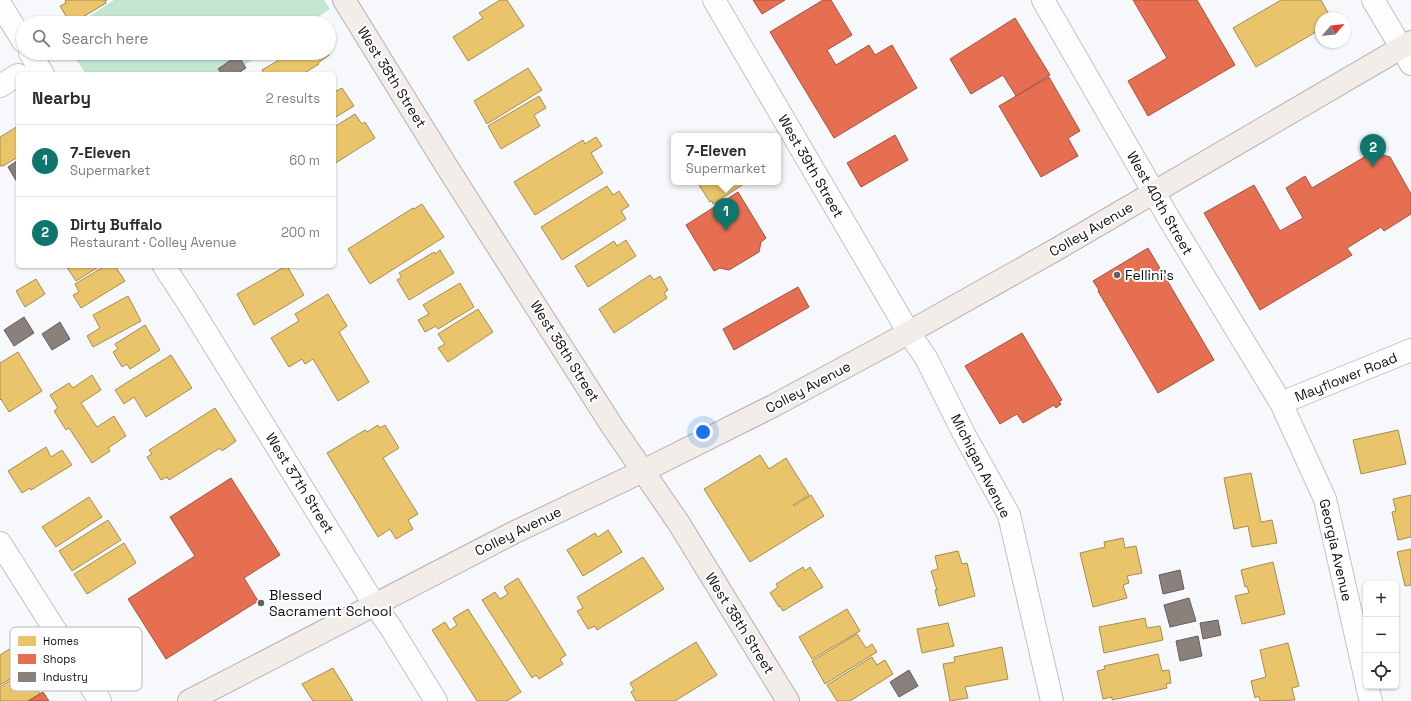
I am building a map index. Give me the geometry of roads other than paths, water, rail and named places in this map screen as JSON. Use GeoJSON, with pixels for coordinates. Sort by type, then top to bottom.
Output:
{"type":"FeatureCollection","features":[{"type":"Feature","properties":{"kind":"main road","name":"West 38th Street"},"geometry":{"type":"LineString","coordinates":[[344,0],[447,166],[612,426],[678,522],[788,701]]}},
{"type":"Feature","properties":{"kind":"main road","name":"Colley Avenue"},"geometry":{"type":"LineString","coordinates":[[189,701],[513,533],[643,471],[773,406],[909,333],[1057,250],[1154,193],[1408,51]]}},
{"type":"Feature","properties":{"kind":"street","name":"West 39th Street"},"geometry":{"type":"LineString","coordinates":[[714,0],[909,333]]}},
{"type":"Feature","properties":{"kind":"street","name":"West 40th Street"},"geometry":{"type":"LineString","coordinates":[[1043,0],[1154,193],[1281,403]]}},
{"type":"Feature","properties":{"kind":"street"},"geometry":{"type":"LineString","coordinates":[[1374,0],[1408,51]]}},
{"type":"Feature","properties":{"kind":"street"},"geometry":{"type":"LineString","coordinates":[[0,4],[16,30]]}},
{"type":"Feature","properties":{"kind":"street"},"geometry":{"type":"LineString","coordinates":[[0,86],[16,76]]}},
{"type":"Feature","properties":{"kind":"street","name":"West 37th Street"},"geometry":{"type":"LineString","coordinates":[[165,268],[436,701]]}},
{"type":"Feature","properties":{"kind":"street","name":"Michigan Avenue"},"geometry":{"type":"LineString","coordinates":[[909,333],[926,358],[964,434],[1009,515],[1052,701]]}},
{"type":"Feature","properties":{"kind":"street","name":"Mayflower Road"},"geometry":{"type":"LineString","coordinates":[[1281,403],[1411,350]]}},
{"type":"Feature","properties":{"kind":"street","name":"Georgia Avenue"},"geometry":{"type":"LineString","coordinates":[[1281,403],[1325,500],[1363,667]]}},
{"type":"Feature","properties":{"kind":"street"},"geometry":{"type":"LineString","coordinates":[[0,543],[53,627]]}},
{"type":"Feature","properties":{"kind":"street"},"geometry":{"type":"LineString","coordinates":[[1368,689],[1371,701]]}},
{"type":"Feature","properties":{"kind":"street"},"geometry":{"type":"LineString","coordinates":[[94,691],[100,701]]}},
{"type":"Feature","properties":{"kind":"place","name":"Dirty Buffalo"},"geometry":{"type":"Point","coordinates":[1373,167]}},
{"type":"Feature","properties":{"kind":"place","name":"7-Eleven"},"geometry":{"type":"Point","coordinates":[726,231]}},
{"type":"Feature","properties":{"kind":"place","name":"Fellini's"},"geometry":{"type":"Point","coordinates":[1117,275]}},
{"type":"Feature","properties":{"kind":"place","name":"Blessed Sacrament School"},"geometry":{"type":"Point","coordinates":[261,603]}}]}
